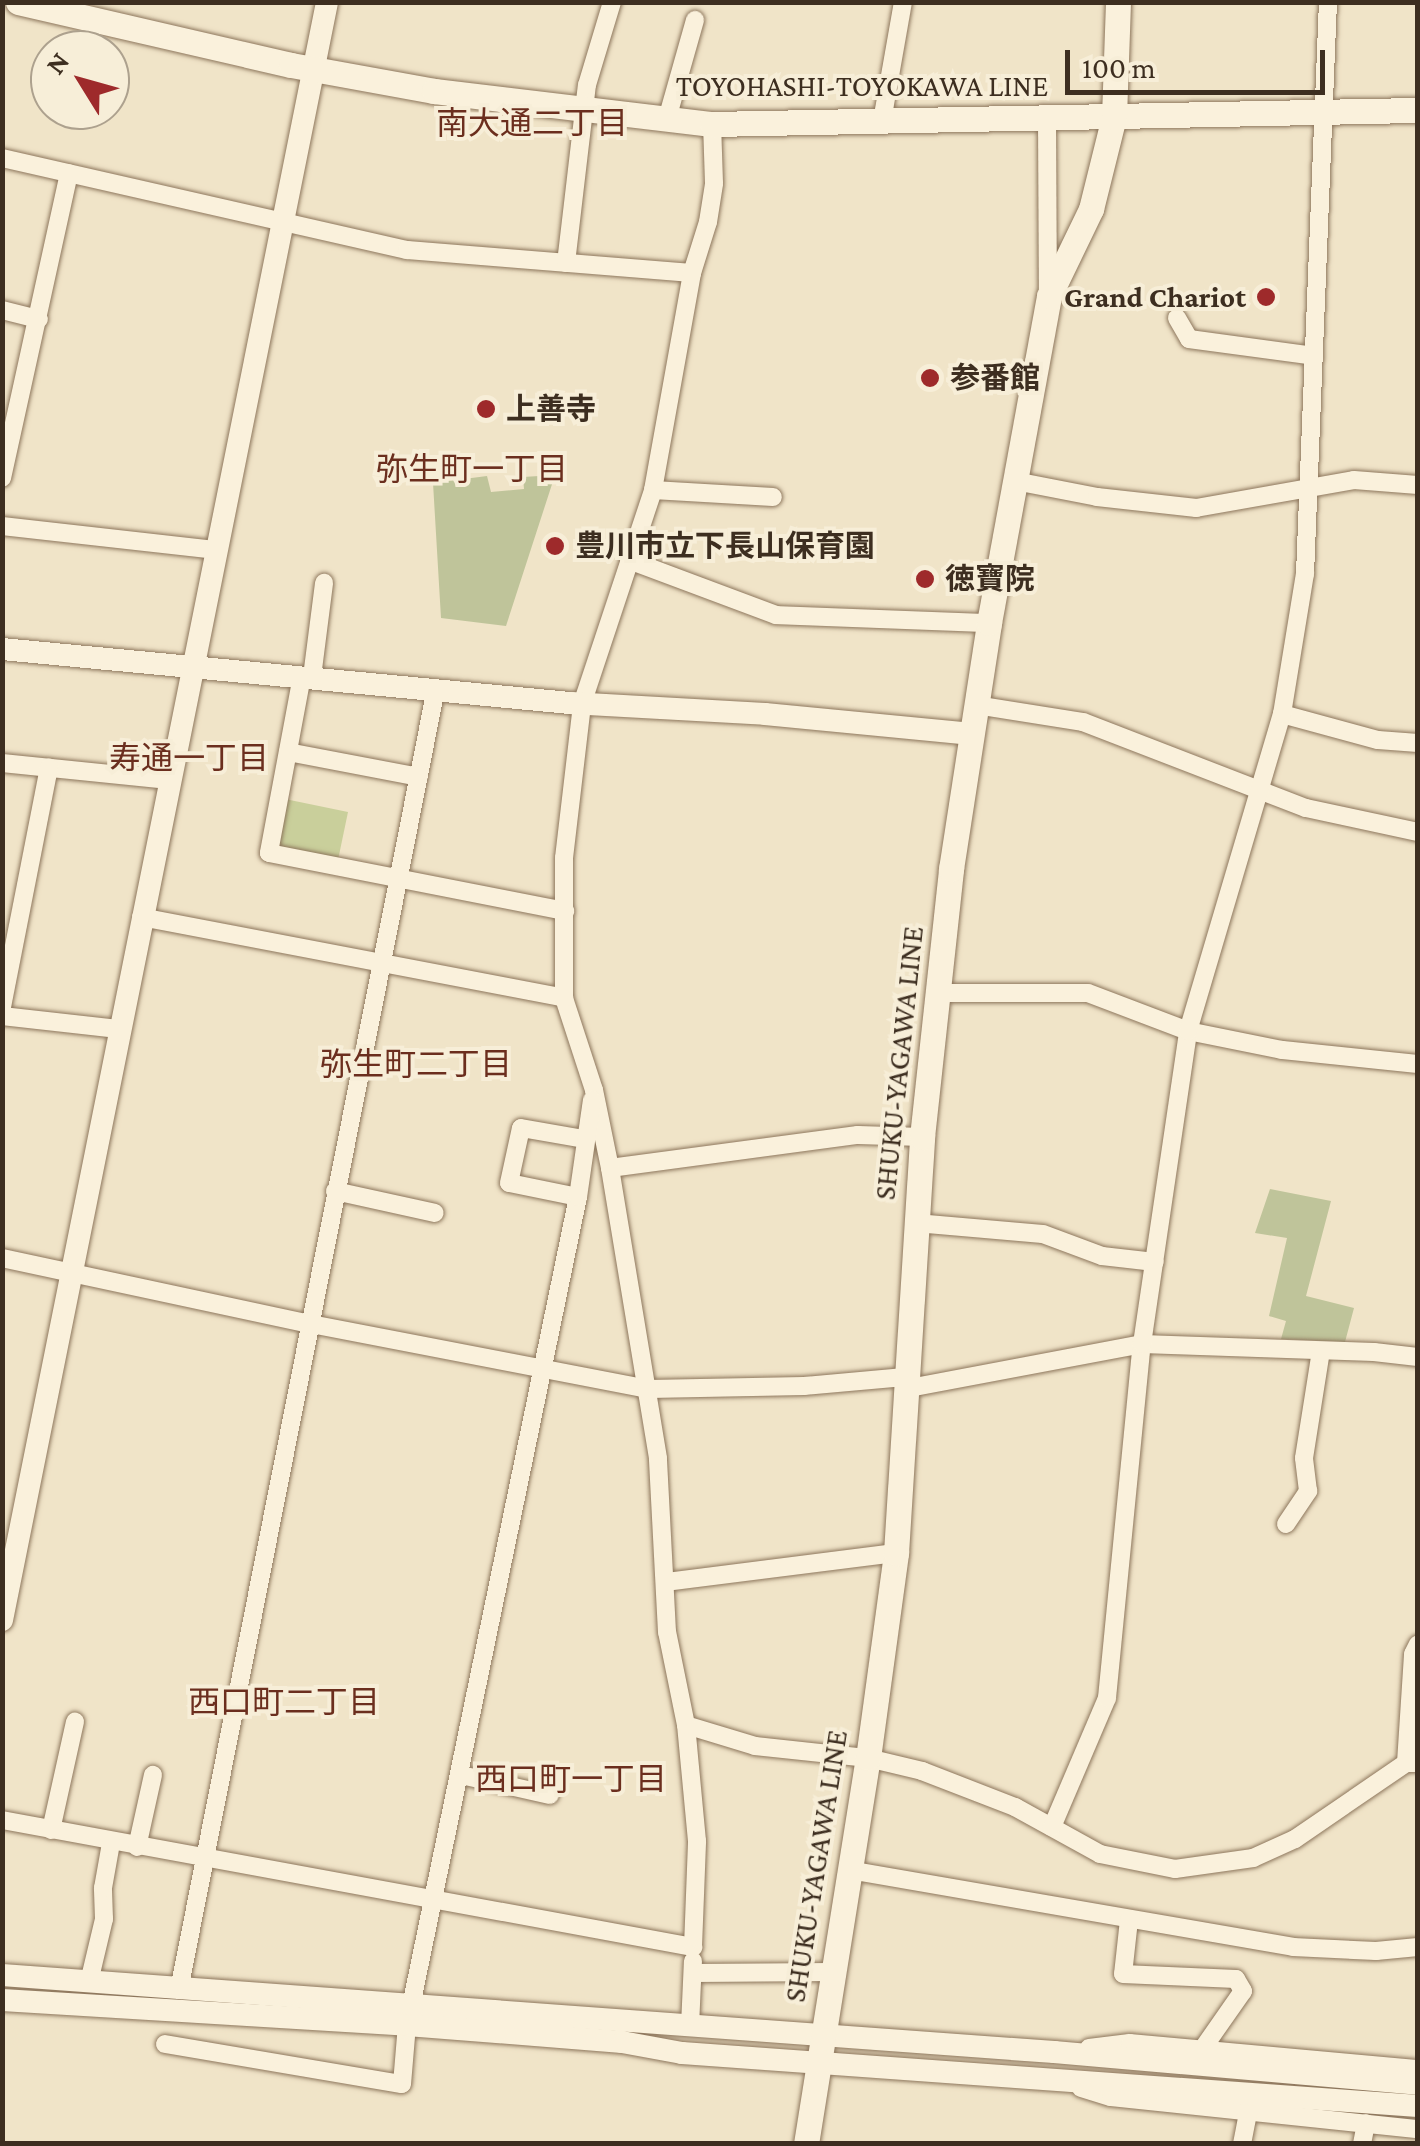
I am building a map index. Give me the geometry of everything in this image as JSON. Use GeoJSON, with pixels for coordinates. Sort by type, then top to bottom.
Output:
{"type":"FeatureCollection","features":[{"type":"Feature","properties":{"kind":"main road","name":"TOYOHASHI-TOYOKAWA LINE"},"geometry":{"type":"LineString","coordinates":[[18,2],[314,69],[582,111],[712,124],[1418,110]]}},
{"type":"Feature","properties":{"kind":"main road","name":"SHUKU-YAGAWA LINE"},"geometry":{"type":"LineString","coordinates":[[806,2144],[868,1758],[896,1553],[922,1137],[976,705],[1049,296],[1090,208],[1114,117],[1118,2]]}},
{"type":"Feature","properties":{"kind":"street"},"geometry":{"type":"LineString","coordinates":[[2,1620],[74,1276],[118,1029],[326,2]]}},
{"type":"Feature","properties":{"kind":"street"},"geometry":{"type":"LineString","coordinates":[[566,263],[582,111],[612,2]]}},
{"type":"Feature","properties":{"kind":"street"},"geometry":{"type":"LineString","coordinates":[[882,122],[903,2]]}},
{"type":"Feature","properties":{"kind":"street"},"geometry":{"type":"LineString","coordinates":[[1052,1827],[1107,1698],[1142,1344],[1188,1031],[1282,714],[1305,574],[1328,2]]}},
{"type":"Feature","properties":{"kind":"street"},"geometry":{"type":"LineString","coordinates":[[666,119],[695,20]]}},
{"type":"Feature","properties":{"kind":"street"},"geometry":{"type":"LineString","coordinates":[[1047,118],[1049,296]]}},
{"type":"Feature","properties":{"kind":"street"},"geometry":{"type":"LineString","coordinates":[[690,2026],[697,1841],[686,1725],[667,1632],[649,1390],[594,1090],[564,998],[566,840],[582,704],[653,490],[692,273],[708,222],[714,183],[712,124]]}},
{"type":"Feature","properties":{"kind":"street"},"geometry":{"type":"LineString","coordinates":[[2,158],[407,250],[692,273]]}},
{"type":"Feature","properties":{"kind":"street"},"geometry":{"type":"LineString","coordinates":[[2,478],[69,173]]}},
{"type":"Feature","properties":{"kind":"street"},"geometry":{"type":"LineString","coordinates":[[2,310],[39,319]]}},
{"type":"Feature","properties":{"kind":"street"},"geometry":{"type":"LineString","coordinates":[[1177,318],[1189,339],[1314,356]]}},
{"type":"Feature","properties":{"kind":"street"},"geometry":{"type":"LineString","coordinates":[[1015,482],[1097,498],[1196,508],[1354,480],[1418,485]]}},
{"type":"Feature","properties":{"kind":"street"},"geometry":{"type":"LineString","coordinates":[[653,490],[773,496]]}},
{"type":"Feature","properties":{"kind":"street"},"geometry":{"type":"LineString","coordinates":[[2,526],[214,550]]}},
{"type":"Feature","properties":{"kind":"street"},"geometry":{"type":"LineString","coordinates":[[629,560],[776,615],[989,623]]}},
{"type":"Feature","properties":{"kind":"street"},"geometry":{"type":"LineString","coordinates":[[324,583],[269,853],[565,912]]}},
{"type":"Feature","properties":{"kind":"street"},"geometry":{"type":"LineString","coordinates":[[2,649],[582,704],[764,714],[972,734]]}},
{"type":"Feature","properties":{"kind":"street"},"geometry":{"type":"LineString","coordinates":[[178,1990],[436,689]]}},
{"type":"Feature","properties":{"kind":"street"},"geometry":{"type":"LineString","coordinates":[[976,705],[1083,722],[1260,792],[1366,824],[1418,832]]}},
{"type":"Feature","properties":{"kind":"street"},"geometry":{"type":"LineString","coordinates":[[1282,714],[1378,740],[1418,743]]}},
{"type":"Feature","properties":{"kind":"street"},"geometry":{"type":"LineString","coordinates":[[288,752],[419,777]]}},
{"type":"Feature","properties":{"kind":"street"},"geometry":{"type":"LineString","coordinates":[[2,763],[169,780]]}},
{"type":"Feature","properties":{"kind":"street"},"geometry":{"type":"LineString","coordinates":[[2,1008],[50,768]]}},
{"type":"Feature","properties":{"kind":"street"},"geometry":{"type":"LineString","coordinates":[[141,916],[564,998]]}},
{"type":"Feature","properties":{"kind":"street"},"geometry":{"type":"LineString","coordinates":[[938,993],[1088,993],[1188,1031],[1282,1050],[1418,1064]]}},
{"type":"Feature","properties":{"kind":"street"},"geometry":{"type":"LineString","coordinates":[[2,1016],[118,1029]]}},
{"type":"Feature","properties":{"kind":"street"},"geometry":{"type":"LineString","coordinates":[[165,2044],[402,2084],[409,2016],[578,1197],[594,1090]]}},
{"type":"Feature","properties":{"kind":"street"},"geometry":{"type":"LineString","coordinates":[[578,1197],[509,1183],[521,1128],[584,1139]]}},
{"type":"Feature","properties":{"kind":"street"},"geometry":{"type":"LineString","coordinates":[[610,1168],[858,1135],[922,1137]]}},
{"type":"Feature","properties":{"kind":"street"},"geometry":{"type":"LineString","coordinates":[[335,1192],[436,1213]]}},
{"type":"Feature","properties":{"kind":"street"},"geometry":{"type":"LineString","coordinates":[[916,1223],[1043,1234],[1102,1256],[1154,1262]]}},
{"type":"Feature","properties":{"kind":"street"},"geometry":{"type":"LineString","coordinates":[[2,1258],[74,1276],[649,1390],[904,1383],[1142,1344],[1418,1358]]}},
{"type":"Feature","properties":{"kind":"street"},"geometry":{"type":"LineString","coordinates":[[1286,1524],[1308,1492],[1304,1458],[1321,1351]]}},
{"type":"Feature","properties":{"kind":"street"},"geometry":{"type":"LineString","coordinates":[[666,1582],[896,1553]]}},
{"type":"Feature","properties":{"kind":"street"},"geometry":{"type":"LineString","coordinates":[[686,1725],[755,1746],[868,1758],[960,1783],[1100,1854],[1175,1868],[1218,1865],[1253,1858],[1294,1839],[1412,1763],[1412,1654],[1418,1644]]}},
{"type":"Feature","properties":{"kind":"street"},"geometry":{"type":"LineString","coordinates":[[51,1830],[76,1722]]}},
{"type":"Feature","properties":{"kind":"street"},"geometry":{"type":"LineString","coordinates":[[138,1848],[153,1775]]}},
{"type":"Feature","properties":{"kind":"street"},"geometry":{"type":"LineString","coordinates":[[461,1775],[550,1794]]}},
{"type":"Feature","properties":{"kind":"street"},"geometry":{"type":"LineString","coordinates":[[2,1820],[692,1947]]}},
{"type":"Feature","properties":{"kind":"street"},"geometry":{"type":"LineString","coordinates":[[89,1982],[104,1919],[103,1888],[111,1842]]}},
{"type":"Feature","properties":{"kind":"street"},"geometry":{"type":"LineString","coordinates":[[850,1870],[1293,1947],[1376,1951],[1418,1946]]}},
{"type":"Feature","properties":{"kind":"street"},"geometry":{"type":"LineString","coordinates":[[1129,1920],[1123,1974],[1236,1979],[1243,1990],[1201,2052]]}},
{"type":"Feature","properties":{"kind":"street"},"geometry":{"type":"LineString","coordinates":[[693,1973],[832,1972]]}},
{"type":"Feature","properties":{"kind":"street"},"geometry":{"type":"LineString","coordinates":[[2,1975],[409,2016],[819,2049],[1048,2078],[1418,2106]]}},
{"type":"Feature","properties":{"kind":"street"},"geometry":{"type":"LineString","coordinates":[[2,2000],[690,2026],[819,2049],[1054,2052],[1418,2084]]}},
{"type":"Feature","properties":{"kind":"street"},"geometry":{"type":"LineString","coordinates":[[1054,2052],[1130,2043],[1418,2069]]}},
{"type":"Feature","properties":{"kind":"street"},"geometry":{"type":"LineString","coordinates":[[1048,2078],[1111,2097],[1418,2129]]}},
{"type":"Feature","properties":{"kind":"street"},"geometry":{"type":"LineString","coordinates":[[1242,2144],[1248,2113]]}},
{"type":"Feature","properties":{"kind":"street"},"geometry":{"type":"LineString","coordinates":[[1362,2144],[1366,2123]]}},
{"type":"Feature","properties":{"kind":"green space"},"geometry":{"type":"Polygon","coordinates":[[[555,475],[506,626],[441,618],[433,483],[487,476],[491,492],[524,489],[523,477],[555,475]]]}},
{"type":"Feature","properties":{"kind":"green space"},"geometry":{"type":"Polygon","coordinates":[[[285,799],[348,812],[338,860],[276,848],[285,799]]]}},
{"type":"Feature","properties":{"kind":"green space"},"geometry":{"type":"Polygon","coordinates":[[[1270,1189],[1331,1201],[1306,1296],[1354,1308],[1345,1342],[1281,1339],[1286,1321],[1269,1316],[1287,1238],[1255,1233],[1270,1189]]]}},
{"type":"Feature","properties":{"kind":"place","name":"Grand Chariot"},"geometry":{"type":"Point","coordinates":[1266,297]}},
{"type":"Feature","properties":{"kind":"place","name":"参番館"},"geometry":{"type":"Point","coordinates":[930,378]}},
{"type":"Feature","properties":{"kind":"place","name":"上善寺"},"geometry":{"type":"Point","coordinates":[486,409]}},
{"type":"Feature","properties":{"kind":"place","name":"豊川市立下長山保育園"},"geometry":{"type":"Point","coordinates":[555,546]}},
{"type":"Feature","properties":{"kind":"place","name":"徳寶院"},"geometry":{"type":"Point","coordinates":[925,579]}},
{"type":"Feature","properties":{"kind":"district","name":"南大通二丁目"},"geometry":{"type":"Point","coordinates":[532,123]}},
{"type":"Feature","properties":{"kind":"district","name":"弥生町一丁目"},"geometry":{"type":"Point","coordinates":[472,469]}},
{"type":"Feature","properties":{"kind":"district","name":"寿通一丁目"},"geometry":{"type":"Point","coordinates":[189,758]}},
{"type":"Feature","properties":{"kind":"district","name":"弥生町二丁目"},"geometry":{"type":"Point","coordinates":[416,1064]}},
{"type":"Feature","properties":{"kind":"district","name":"西口町二丁目"},"geometry":{"type":"Point","coordinates":[284,1702]}},
{"type":"Feature","properties":{"kind":"district","name":"西口町一丁目"},"geometry":{"type":"Point","coordinates":[571,1779]}}]}
